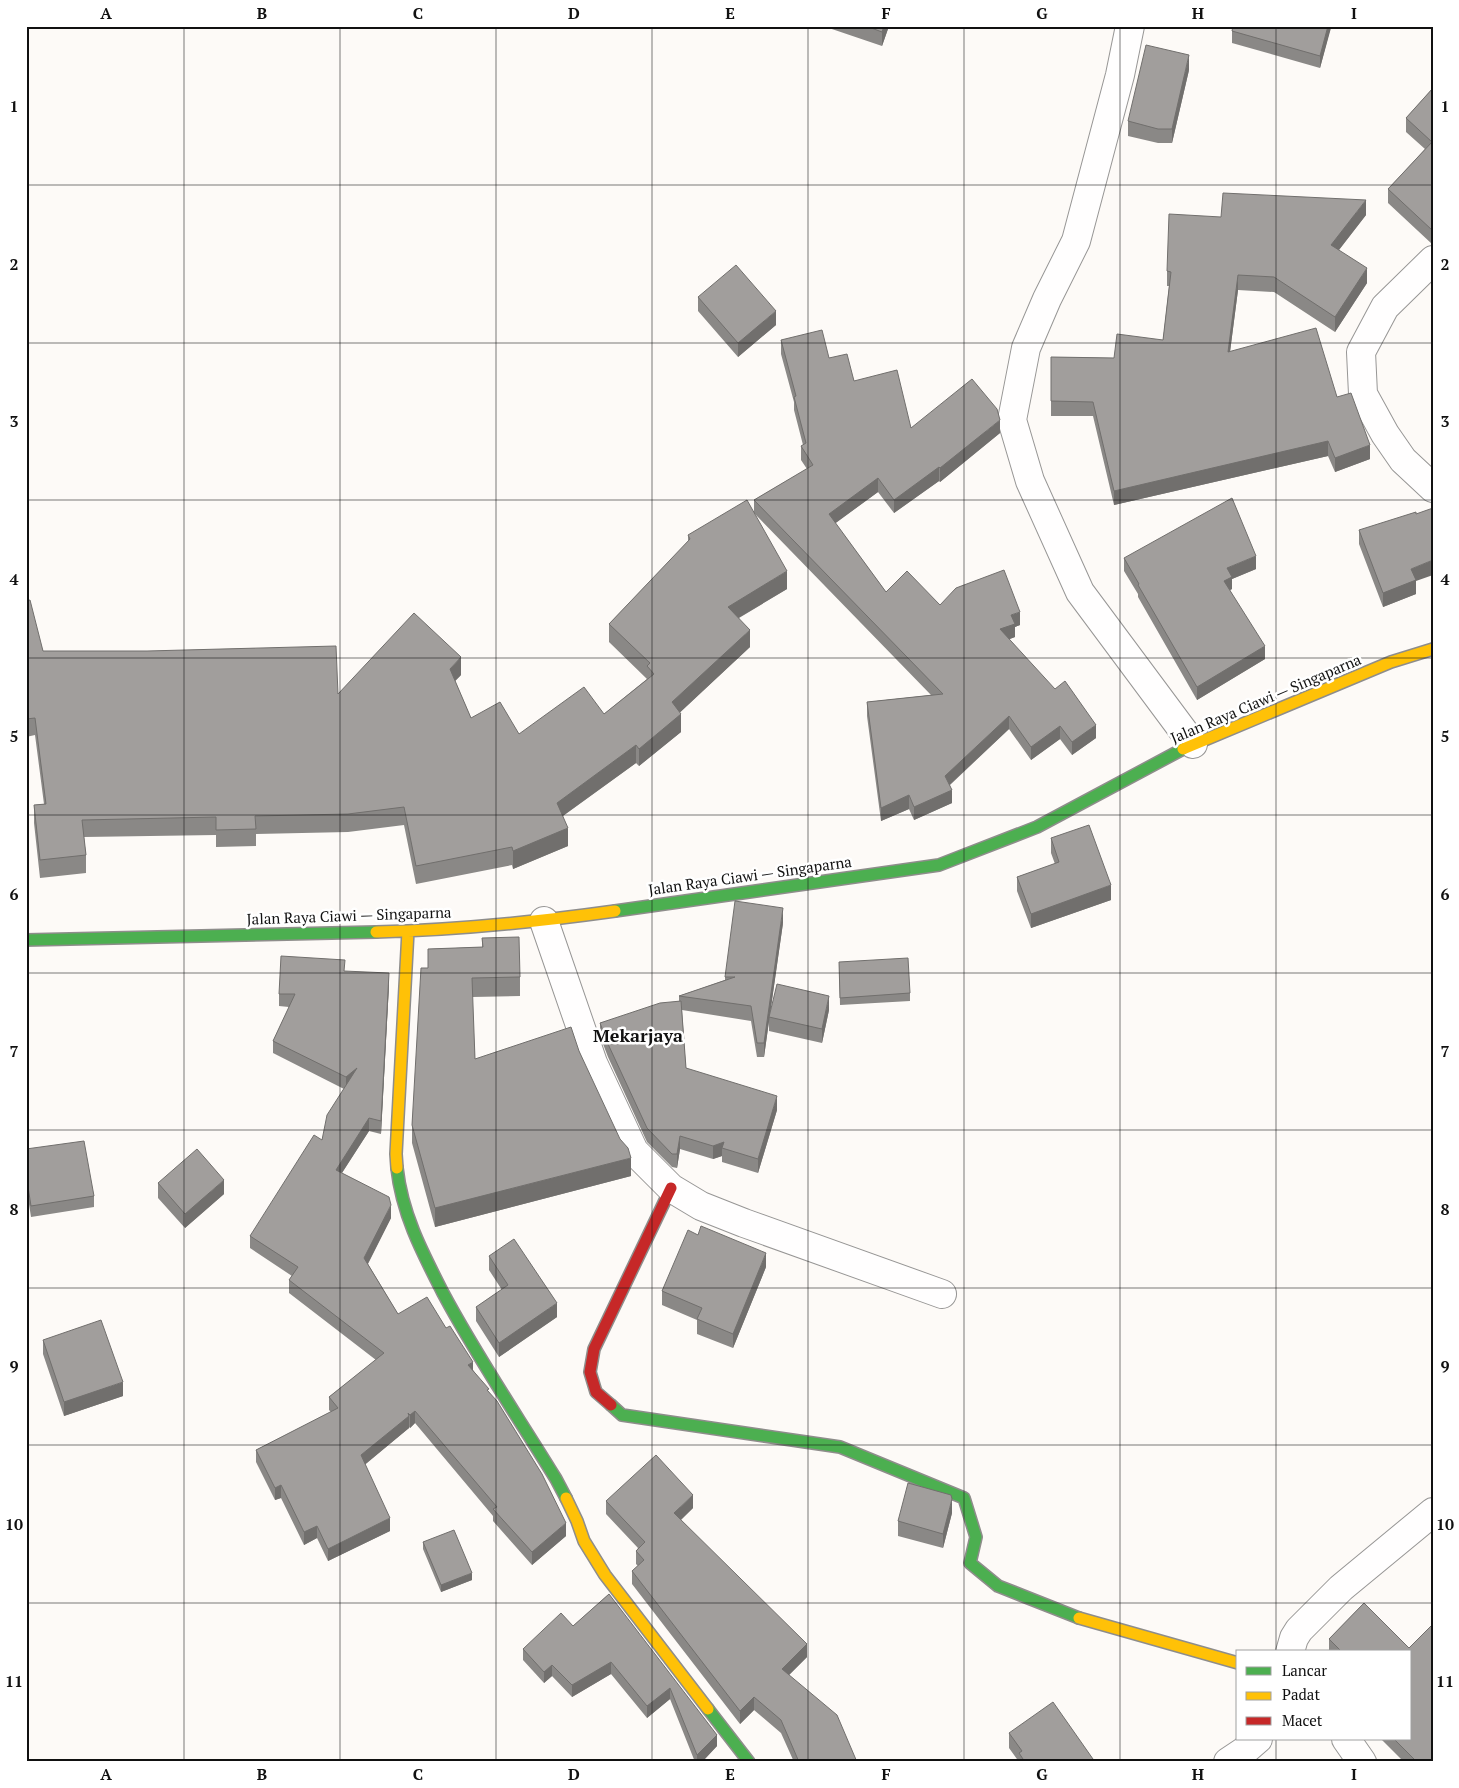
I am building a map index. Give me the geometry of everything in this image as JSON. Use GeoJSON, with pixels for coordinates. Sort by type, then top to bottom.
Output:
{"type":"FeatureCollection","features":[{"type":"Feature","properties":{"kind":"street"},"geometry":{"type":"LineString","coordinates":[[1130,26],[1120,75],[1076,241],[1047,299],[1026,348],[1012,420],[1030,481],[1080,592],[1192,744]]}},
{"type":"Feature","properties":{"kind":"street"},"geometry":{"type":"LineString","coordinates":[[1433,260],[1385,308],[1361,352],[1364,394],[1385,434],[1403,460],[1433,488]]}},
{"type":"Feature","properties":{"kind":"street","name":"Jalan Raya Ciawi — Singaparna"},"geometry":{"type":"LineString","coordinates":[[26,940],[408,931],[544,921],[938,865],[1037,827],[1192,744],[1392,662],[1433,649]]}},
{"type":"Feature","properties":{"kind":"street"},"geometry":{"type":"LineString","coordinates":[[544,921],[593,1063],[634,1151],[671,1188],[701,1206],[744,1223],[942,1294]]}},
{"type":"Feature","properties":{"kind":"street"},"geometry":{"type":"LineString","coordinates":[[408,931],[396,1154],[399,1185],[407,1216],[419,1247],[460,1325],[556,1479],[592,1556],[749,1762]]}},
{"type":"Feature","properties":{"kind":"street"},"geometry":{"type":"LineString","coordinates":[[671,1188],[594,1349],[590,1372],[596,1392],[622,1414],[840,1447],[964,1498],[976,1537],[970,1563],[998,1586],[1080,1618],[1236,1662]]}},
{"type":"Feature","properties":{"kind":"street"},"geometry":{"type":"LineString","coordinates":[[1291,1650],[1294,1638],[1299,1630],[1341,1588],[1433,1512]]}},
{"type":"Feature","properties":{"kind":"street"},"geometry":{"type":"LineString","coordinates":[[1228,1762],[1244,1752],[1257,1740]]}},
{"type":"Feature","properties":{"kind":"street"},"geometry":{"type":"LineString","coordinates":[[1347,1740],[1362,1762]]}},
{"type":"Feature","properties":{"kind":"building"},"geometry":{"type":"Polygon","coordinates":[[[866,26],[884,26],[882,32],[866,26]]]}},
{"type":"Feature","properties":{"kind":"building"},"geometry":{"type":"Polygon","coordinates":[[[1233,26],[1328,26],[1320,56],[1232,31],[1233,26]]]}},
{"type":"Feature","properties":{"kind":"building"},"geometry":{"type":"Polygon","coordinates":[[[1146,45],[1189,55],[1172,129],[1158,129],[1128,121],[1146,45]]]}},
{"type":"Feature","properties":{"kind":"building"},"geometry":{"type":"Polygon","coordinates":[[[1433,88],[1432,230],[1388,189],[1432,142],[1406,118],[1433,88]]]}},
{"type":"Feature","properties":{"kind":"building"},"geometry":{"type":"Polygon","coordinates":[[[1223,193],[1366,200],[1331,245],[1367,268],[1335,317],[1274,277],[1238,275],[1228,352],[1316,328],[1337,397],[1351,393],[1370,445],[1335,458],[1328,441],[1114,491],[1093,402],[1051,401],[1051,357],[1114,358],[1117,334],[1163,340],[1171,272],[1167,271],[1169,214],[1221,217],[1223,193]]]}},
{"type":"Feature","properties":{"kind":"building"},"geometry":{"type":"Polygon","coordinates":[[[736,265],[776,311],[738,343],[698,297],[736,265]]]}},
{"type":"Feature","properties":{"kind":"building"},"geometry":{"type":"Polygon","coordinates":[[[822,330],[829,358],[847,354],[854,381],[897,370],[911,428],[972,379],[997,409],[1000,420],[940,468],[894,500],[878,478],[829,514],[886,592],[907,571],[940,605],[956,588],[1004,570],[1020,612],[1011,615],[1015,624],[1000,629],[1055,689],[1065,681],[1096,725],[1072,742],[1060,726],[1031,747],[1009,716],[945,776],[952,790],[914,807],[909,795],[881,808],[867,702],[943,694],[754,500],[813,465],[801,446],[806,443],[781,340],[822,330]]]}},
{"type":"Feature","properties":{"kind":"building"},"geometry":{"type":"Polygon","coordinates":[[[1232,498],[1256,556],[1227,568],[1232,577],[1224,581],[1265,646],[1197,687],[1124,558],[1232,498]]]}},
{"type":"Feature","properties":{"kind":"building"},"geometry":{"type":"Polygon","coordinates":[[[747,500],[787,571],[728,607],[750,630],[672,702],[681,714],[639,749],[636,745],[557,803],[568,828],[513,851],[512,847],[416,866],[404,807],[348,814],[255,816],[256,829],[216,830],[216,817],[82,820],[86,855],[40,860],[34,805],[46,804],[35,718],[26,719],[26,601],[30,600],[43,651],[147,651],[336,646],[338,694],[414,613],[461,657],[450,669],[471,718],[500,702],[519,734],[584,687],[604,714],[654,674],[647,666],[650,663],[609,624],[690,539],[688,535],[747,500]]]}},
{"type":"Feature","properties":{"kind":"building"},"geometry":{"type":"Polygon","coordinates":[[[1433,508],[1433,560],[1411,569],[1416,580],[1383,593],[1359,530],[1433,508]]]}},
{"type":"Feature","properties":{"kind":"building"},"geometry":{"type":"Polygon","coordinates":[[[1089,825],[1111,885],[1031,914],[1017,877],[1059,862],[1051,838],[1089,825]]]}},
{"type":"Feature","properties":{"kind":"building"},"geometry":{"type":"Polygon","coordinates":[[[735,901],[783,908],[764,1043],[757,1043],[751,1006],[679,996],[735,977],[725,977],[735,901]]]}},
{"type":"Feature","properties":{"kind":"building"},"geometry":{"type":"Polygon","coordinates":[[[519,937],[520,977],[472,978],[475,1059],[571,1027],[579,1051],[620,1139],[628,1148],[631,1158],[435,1208],[412,1125],[421,968],[428,968],[428,949],[483,947],[482,938],[519,937]]]}},
{"type":"Feature","properties":{"kind":"building"},"geometry":{"type":"Polygon","coordinates":[[[281,956],[345,960],[344,971],[389,973],[381,1121],[369,1118],[336,1170],[389,1197],[391,1205],[364,1258],[398,1314],[427,1297],[446,1328],[450,1326],[473,1362],[468,1365],[489,1389],[487,1390],[497,1401],[542,1474],[566,1523],[532,1552],[493,1509],[497,1507],[415,1411],[410,1415],[408,1413],[409,1416],[361,1455],[390,1518],[328,1549],[317,1526],[304,1532],[281,1485],[275,1488],[256,1450],[338,1408],[329,1397],[384,1353],[289,1280],[298,1267],[250,1236],[314,1135],[322,1140],[327,1115],[357,1068],[346,1077],[273,1041],[295,994],[279,994],[281,956]]]}},
{"type":"Feature","properties":{"kind":"building"},"geometry":{"type":"Polygon","coordinates":[[[908,958],[910,993],[840,998],[839,962],[908,958]]]}},
{"type":"Feature","properties":{"kind":"building"},"geometry":{"type":"Polygon","coordinates":[[[777,984],[829,996],[822,1029],[769,1017],[777,984]]]}},
{"type":"Feature","properties":{"kind":"building"},"geometry":{"type":"Polygon","coordinates":[[[681,1001],[686,1068],[777,1096],[758,1159],[722,1148],[724,1142],[713,1146],[680,1136],[677,1154],[672,1154],[647,1128],[600,1023],[660,1003],[681,1001]]]}},
{"type":"Feature","properties":{"kind":"building"},"geometry":{"type":"Polygon","coordinates":[[[84,1141],[94,1196],[31,1206],[26,1174],[26,1149],[84,1141]]]}},
{"type":"Feature","properties":{"kind":"building"},"geometry":{"type":"Polygon","coordinates":[[[197,1149],[224,1180],[185,1214],[158,1183],[197,1149]]]}},
{"type":"Feature","properties":{"kind":"building"},"geometry":{"type":"Polygon","coordinates":[[[701,1226],[766,1253],[733,1334],[697,1319],[702,1308],[662,1291],[688,1230],[698,1235],[701,1226]]]}},
{"type":"Feature","properties":{"kind":"building"},"geometry":{"type":"Polygon","coordinates":[[[514,1239],[557,1303],[499,1343],[476,1307],[508,1285],[489,1256],[514,1239]]]}},
{"type":"Feature","properties":{"kind":"building"},"geometry":{"type":"Polygon","coordinates":[[[101,1320],[123,1382],[64,1402],[43,1340],[101,1320]]]}},
{"type":"Feature","properties":{"kind":"building"},"geometry":{"type":"Polygon","coordinates":[[[656,1455],[693,1495],[674,1513],[807,1644],[782,1669],[837,1715],[857,1762],[799,1762],[781,1720],[754,1697],[740,1711],[632,1571],[644,1560],[636,1551],[645,1542],[606,1501],[656,1455]]]}},
{"type":"Feature","properties":{"kind":"building"},"geometry":{"type":"Polygon","coordinates":[[[908,1483],[951,1495],[952,1499],[943,1534],[898,1521],[908,1483]]]}},
{"type":"Feature","properties":{"kind":"building"},"geometry":{"type":"Polygon","coordinates":[[[454,1530],[472,1573],[441,1585],[423,1542],[454,1530]]]}},
{"type":"Feature","properties":{"kind":"building"},"geometry":{"type":"Polygon","coordinates":[[[609,1594],[717,1735],[697,1755],[670,1688],[647,1706],[611,1662],[572,1685],[552,1665],[544,1672],[523,1649],[561,1613],[573,1626],[609,1594]]]}},
{"type":"Feature","properties":{"kind":"building"},"geometry":{"type":"Polygon","coordinates":[[[1364,1603],[1409,1648],[1433,1624],[1433,1762],[1417,1762],[1395,1740],[1412,1740],[1412,1650],[1340,1650],[1329,1639],[1364,1603]]]}},
{"type":"Feature","properties":{"kind":"building"},"geometry":{"type":"Polygon","coordinates":[[[1053,1702],[1093,1759],[1090,1762],[1025,1762],[1019,1753],[1022,1751],[1009,1733],[1053,1702]]]}},
{"type":"Feature","properties":{"kind":"traffic: fast"},"geometry":{"type":"LineString","coordinates":[[615,911],[939,865],[1037,827],[1183,749]]}},
{"type":"Feature","properties":{"kind":"traffic: fast"},"geometry":{"type":"LineString","coordinates":[[26,940],[376,932]]}},
{"type":"Feature","properties":{"kind":"traffic: fast"},"geometry":{"type":"LineString","coordinates":[[397,1168],[408,1217],[443,1293],[566,1498]]}},
{"type":"Feature","properties":{"kind":"traffic: fast"},"geometry":{"type":"LineString","coordinates":[[611,1405],[622,1415],[840,1447],[964,1498],[976,1537],[970,1563],[998,1586],[1079,1618]]}},
{"type":"Feature","properties":{"kind":"traffic: fast"},"geometry":{"type":"LineString","coordinates":[[708,1709],[749,1762]]}},
{"type":"Feature","properties":{"kind":"traffic: slow"},"geometry":{"type":"LineString","coordinates":[[1183,749],[1391,662],[1433,649]]}},
{"type":"Feature","properties":{"kind":"traffic: slow"},"geometry":{"type":"LineString","coordinates":[[376,932],[496,925],[615,911]]}},
{"type":"Feature","properties":{"kind":"traffic: slow"},"geometry":{"type":"LineString","coordinates":[[397,1168],[396,1154],[408,931]]}},
{"type":"Feature","properties":{"kind":"traffic: slow"},"geometry":{"type":"LineString","coordinates":[[566,1498],[584,1541],[605,1575],[708,1709]]}},
{"type":"Feature","properties":{"kind":"traffic: slow"},"geometry":{"type":"LineString","coordinates":[[1079,1618],[1236,1662]]}},
{"type":"Feature","properties":{"kind":"traffic: jam"},"geometry":{"type":"LineString","coordinates":[[611,1405],[596,1392],[590,1372],[594,1349],[671,1188]]}},
{"type":"Feature","properties":{"kind":"district","name":"Mekarjaya"},"geometry":{"type":"Point","coordinates":[638,1036]}}]}
